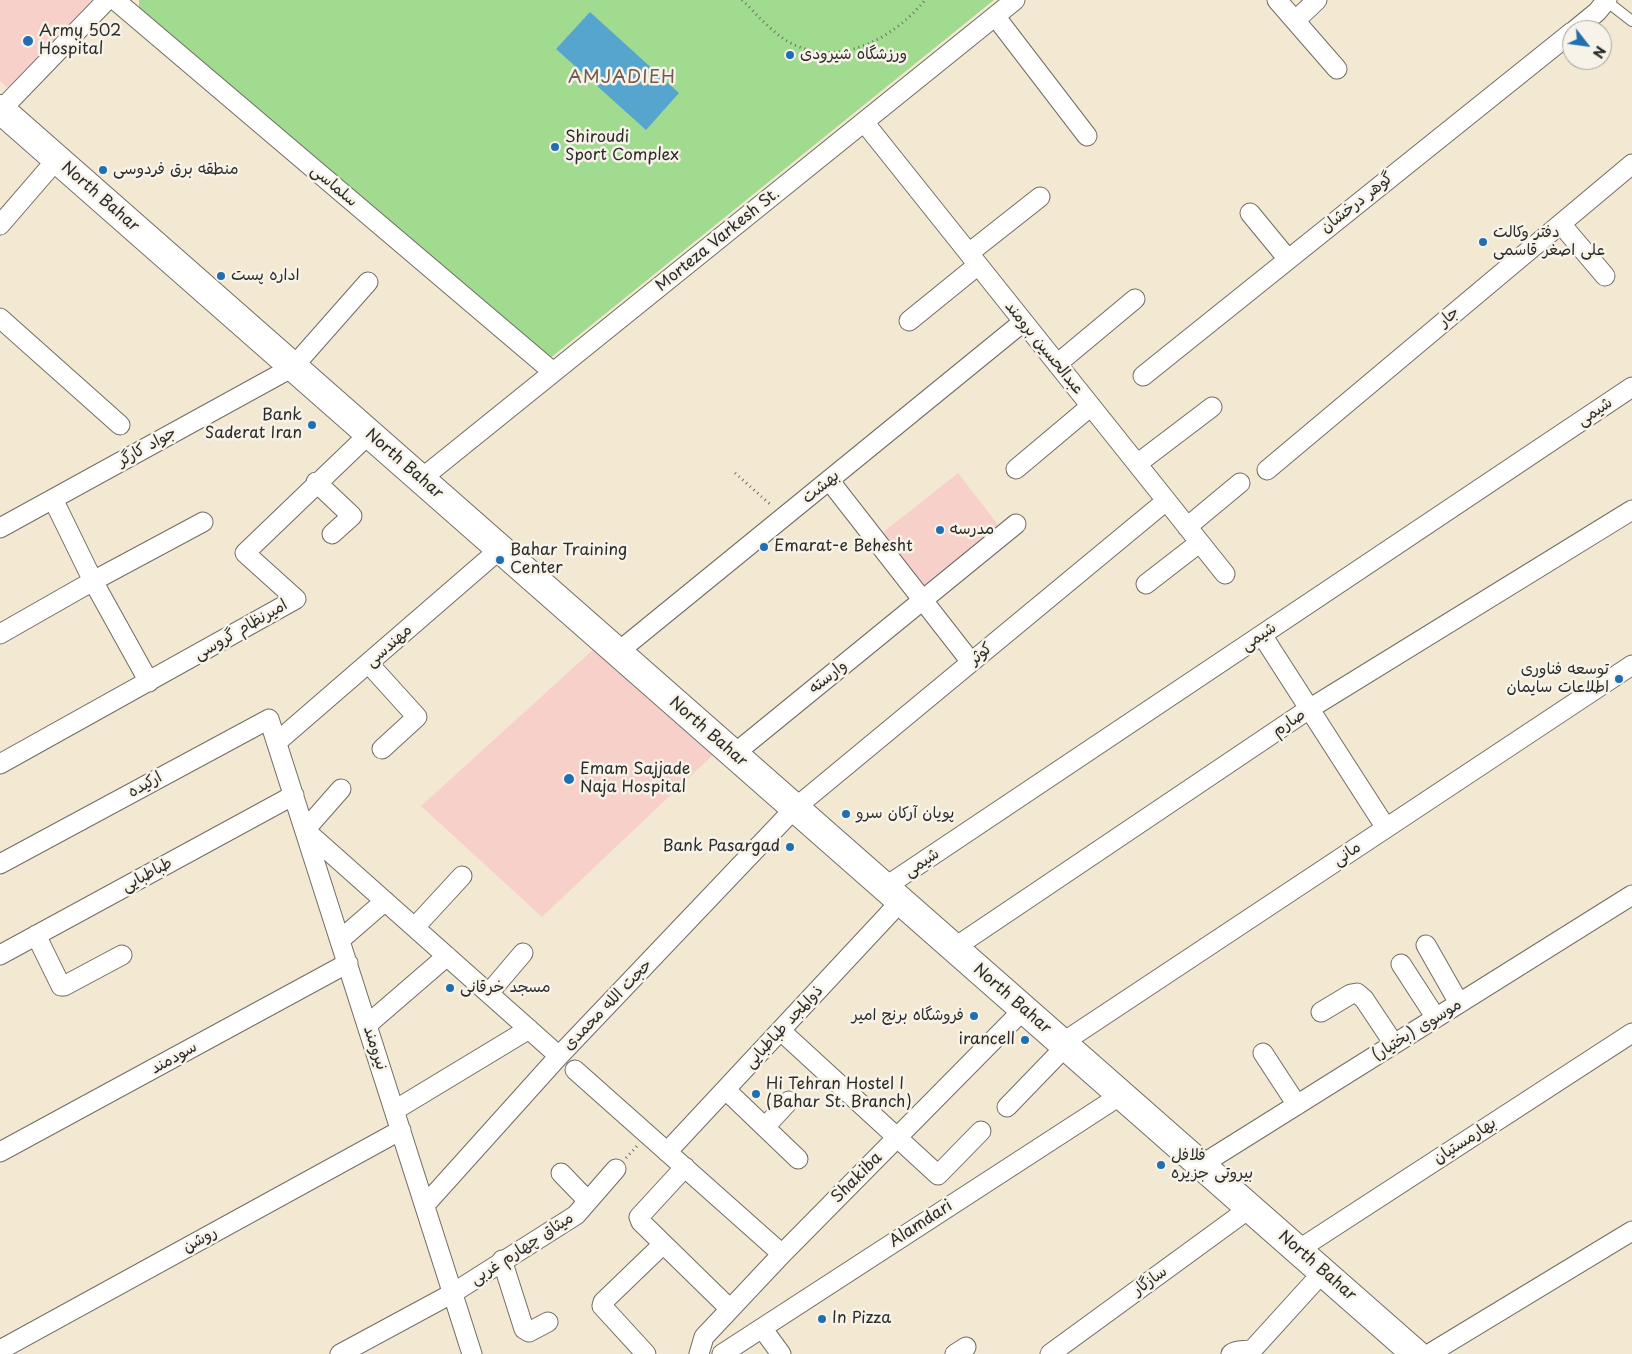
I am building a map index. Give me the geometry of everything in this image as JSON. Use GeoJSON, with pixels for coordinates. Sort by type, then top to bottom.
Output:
{"type":"FeatureCollection","features":[{"type":"Feature","properties":{"kind":"main road","name":"North Bahar"},"geometry":{"type":"LineString","coordinates":[[0,109],[1323,1272],[1404,1350]]}},
{"type":"Feature","properties":{"kind":"street"},"geometry":{"type":"LineString","coordinates":[[0,109],[106,0]]}},
{"type":"Feature","properties":{"kind":"street","name":"سلماسی"},"geometry":{"type":"LineString","coordinates":[[115,0],[554,372]]}},
{"type":"Feature","properties":{"kind":"street","name":"Morteza Varkesh St."},"geometry":{"type":"LineString","coordinates":[[421,479],[1015,0]]}},
{"type":"Feature","properties":{"kind":"street"},"geometry":{"type":"LineString","coordinates":[[1277,0],[1337,69]]}},
{"type":"Feature","properties":{"kind":"street"},"geometry":{"type":"LineString","coordinates":[[1296,20],[1317,0]]}},
{"type":"Feature","properties":{"kind":"street","name":"گوهر درخشان"},"geometry":{"type":"LineString","coordinates":[[1587,20],[1597,12],[1606,0]]}},
{"type":"Feature","properties":{"kind":"street"},"geometry":{"type":"LineString","coordinates":[[995,16],[1086,136]]}},
{"type":"Feature","properties":{"kind":"street","name":"گوهر درخشان"},"geometry":{"type":"LineString","coordinates":[[1143,376],[1287,258],[1562,40]]}},
{"type":"Feature","properties":{"kind":"street","name":"عبدالحسین برومند"},"geometry":{"type":"LineString","coordinates":[[864,122],[1224,574]]}},
{"type":"Feature","properties":{"kind":"street"},"geometry":{"type":"LineString","coordinates":[[0,225],[57,159]]}},
{"type":"Feature","properties":{"kind":"street","name":"جار"},"geometry":{"type":"LineString","coordinates":[[1267,470],[1632,164]]}},
{"type":"Feature","properties":{"kind":"street"},"geometry":{"type":"LineString","coordinates":[[909,321],[1040,197]]}},
{"type":"Feature","properties":{"kind":"street"},"geometry":{"type":"LineString","coordinates":[[1250,213],[1287,258]]}},
{"type":"Feature","properties":{"kind":"street"},"geometry":{"type":"LineString","coordinates":[[1561,224],[1605,276]]}},
{"type":"Feature","properties":{"kind":"street","name":"جواد کارگر"},"geometry":{"type":"LineString","coordinates":[[2,522],[53,499],[293,367],[368,282]]}},
{"type":"Feature","properties":{"kind":"street"},"geometry":{"type":"LineString","coordinates":[[1057,364],[1135,299]]}},
{"type":"Feature","properties":{"kind":"street"},"geometry":{"type":"LineString","coordinates":[[0,318],[120,425]]}},
{"type":"Feature","properties":{"kind":"street","name":"بهشت"},"geometry":{"type":"LineString","coordinates":[[618,652],[1024,322]]}},
{"type":"Feature","properties":{"kind":"street","name":"شیمی"},"geometry":{"type":"LineString","coordinates":[[893,894],[1262,635],[1632,387]]}},
{"type":"Feature","properties":{"kind":"street"},"geometry":{"type":"LineString","coordinates":[[1016,469],[1091,406]]}},
{"type":"Feature","properties":{"kind":"street"},"geometry":{"type":"LineString","coordinates":[[1137,464],[1212,408]]}},
{"type":"Feature","properties":{"kind":"street","name":"امیرنظام گروسی"},"geometry":{"type":"LineString","coordinates":[[1,760],[149,682],[296,599],[244,553],[316,482],[370,434]]}},
{"type":"Feature","properties":{"kind":"street"},"geometry":{"type":"LineString","coordinates":[[829,480],[971,662]]}},
{"type":"Feature","properties":{"kind":"street"},"geometry":{"type":"LineString","coordinates":[[316,482],[352,516],[332,534]]}},
{"type":"Feature","properties":{"kind":"street"},"geometry":{"type":"LineString","coordinates":[[1187,527],[1240,483]]}},
{"type":"Feature","properties":{"kind":"street"},"geometry":{"type":"LineString","coordinates":[[53,499],[93,581],[149,682]]}},
{"type":"Feature","properties":{"kind":"street","name":"کوثر"},"geometry":{"type":"LineString","coordinates":[[795,808],[1166,501]]}},
{"type":"Feature","properties":{"kind":"street","name":"صارم"},"geometry":{"type":"LineString","coordinates":[[954,948],[1310,709],[1632,510]]}},
{"type":"Feature","properties":{"kind":"street"},"geometry":{"type":"LineString","coordinates":[[0,634],[203,522]]}},
{"type":"Feature","properties":{"kind":"street","name":"وارسته"},"geometry":{"type":"LineString","coordinates":[[734,754],[1016,524]]}},
{"type":"Feature","properties":{"kind":"street"},"geometry":{"type":"LineString","coordinates":[[1146,584],[1199,543]]}},
{"type":"Feature","properties":{"kind":"street","name":"مهندسی"},"geometry":{"type":"LineString","coordinates":[[277,742],[500,549]]}},
{"type":"Feature","properties":{"kind":"street"},"geometry":{"type":"LineString","coordinates":[[1262,635],[1386,828]]}},
{"type":"Feature","properties":{"kind":"street"},"geometry":{"type":"LineString","coordinates":[[369,664],[417,717],[382,750]]}},
{"type":"Feature","properties":{"kind":"street","name":"مانی"},"geometry":{"type":"LineString","coordinates":[[1007,1107],[1064,1044],[1632,665]]}},
{"type":"Feature","properties":{"kind":"street","name":"ارکیده"},"geometry":{"type":"LineString","coordinates":[[0,864],[269,719],[277,742]]}},
{"type":"Feature","properties":{"kind":"street","name":"نیرومند"},"geometry":{"type":"LineString","coordinates":[[277,742],[472,1354]]}},
{"type":"Feature","properties":{"kind":"street"},"geometry":{"type":"LineString","coordinates":[[341,789],[305,830],[559,1056]]}},
{"type":"Feature","properties":{"kind":"street","name":"طباطبایی"},"geometry":{"type":"LineString","coordinates":[[0,955],[294,795]]}},
{"type":"Feature","properties":{"kind":"street","name":"حجت الله محمدی"},"geometry":{"type":"LineString","coordinates":[[425,1205],[559,1056],[795,808]]}},
{"type":"Feature","properties":{"kind":"street"},"geometry":{"type":"LineString","coordinates":[[415,927],[462,876]]}},
{"type":"Feature","properties":{"kind":"street","name":"ذوالمجد طباطبایی"},"geometry":{"type":"LineString","coordinates":[[668,1152],[781,1031],[893,894]]}},
{"type":"Feature","properties":{"kind":"street","name":"موسوی (بختیار)"},"geometry":{"type":"LineString","coordinates":[[1201,1165],[1632,895]]}},
{"type":"Feature","properties":{"kind":"street"},"geometry":{"type":"LineString","coordinates":[[340,940],[385,901]]}},
{"type":"Feature","properties":{"kind":"street"},"geometry":{"type":"LineString","coordinates":[[36,935],[61,986],[122,955]]}},
{"type":"Feature","properties":{"kind":"street"},"geometry":{"type":"LineString","coordinates":[[1426,945],[1459,1003]]}},
{"type":"Feature","properties":{"kind":"street"},"geometry":{"type":"LineString","coordinates":[[489,993],[523,952]]}},
{"type":"Feature","properties":{"kind":"street"},"geometry":{"type":"LineString","coordinates":[[367,1025],[447,956]]}},
{"type":"Feature","properties":{"kind":"street","name":"سودمند"},"geometry":{"type":"LineString","coordinates":[[0,1152],[348,963]]}},
{"type":"Feature","properties":{"kind":"street"},"geometry":{"type":"LineString","coordinates":[[1401,964],[1436,1018]]}},
{"type":"Feature","properties":{"kind":"street"},"geometry":{"type":"LineString","coordinates":[[1322,1012],[1352,994],[1357,993],[1364,999],[1394,1044]]}},
{"type":"Feature","properties":{"kind":"street","name":"Shakiba"},"geometry":{"type":"LineString","coordinates":[[699,1354],[704,1337],[730,1309],[1024,1009]]}},
{"type":"Feature","properties":{"kind":"street"},"geometry":{"type":"LineString","coordinates":[[395,1110],[529,1029]]}},
{"type":"Feature","properties":{"kind":"street"},"geometry":{"type":"LineString","coordinates":[[781,1031],[938,1176],[981,1131]]}},
{"type":"Feature","properties":{"kind":"street","name":"بهارمستیان"},"geometry":{"type":"LineString","coordinates":[[1298,1250],[1632,1033]]}},
{"type":"Feature","properties":{"kind":"street"},"geometry":{"type":"LineString","coordinates":[[1263,1053],[1297,1105]]}},
{"type":"Feature","properties":{"kind":"street"},"geometry":{"type":"LineString","coordinates":[[575,1070],[782,1254]]}},
{"type":"Feature","properties":{"kind":"street"},"geometry":{"type":"LineString","coordinates":[[726,1090],[798,1159]]}},
{"type":"Feature","properties":{"kind":"street","name":"Alamdari"},"geometry":{"type":"LineString","coordinates":[[722,1354],[1121,1094]]}},
{"type":"Feature","properties":{"kind":"street"},"geometry":{"type":"LineString","coordinates":[[765,1127],[789,1101]]}},
{"type":"Feature","properties":{"kind":"street","name":"روشن"},"geometry":{"type":"LineString","coordinates":[[0,1350],[401,1130]]}},
{"type":"Feature","properties":{"kind":"street"},"geometry":{"type":"LineString","coordinates":[[685,1167],[639,1217],[641,1222],[730,1309]]}},
{"type":"Feature","properties":{"kind":"street","name":"میثاق چهارم غربی"},"geometry":{"type":"LineString","coordinates":[[340,1354],[453,1293],[502,1260],[576,1215],[616,1169]]}},
{"type":"Feature","properties":{"kind":"street"},"geometry":{"type":"LineString","coordinates":[[561,1173],[588,1201]]}},
{"type":"Feature","properties":{"kind":"street","name":"سازگار"},"geometry":{"type":"LineString","coordinates":[[1053,1353],[1250,1208]]}},
{"type":"Feature","properties":{"kind":"street"},"geometry":{"type":"LineString","coordinates":[[1429,1354],[1632,1231]]}},
{"type":"Feature","properties":{"kind":"street"},"geometry":{"type":"LineString","coordinates":[[646,1354],[602,1306],[603,1302],[658,1249]]}},
{"type":"Feature","properties":{"kind":"street"},"geometry":{"type":"LineString","coordinates":[[502,1260],[524,1329],[529,1332],[548,1322]]}},
{"type":"Feature","properties":{"kind":"street"},"geometry":{"type":"LineString","coordinates":[[1232,1354],[1239,1350],[1249,1351],[1254,1348],[1323,1272]]}},
{"type":"Feature","properties":{"kind":"street"},"geometry":{"type":"LineString","coordinates":[[762,1328],[782,1354]]}},
{"type":"Feature","properties":{"kind":"lane"},"geometry":{"type":"LineString","coordinates":[[1606,0],[1632,21]]}},
{"type":"Feature","properties":{"kind":"path"},"geometry":{"type":"LineString","coordinates":[[742,0],[783,37],[797,46],[826,52],[843,52],[881,38],[902,24],[925,0]]}},
{"type":"Feature","properties":{"kind":"path"},"geometry":{"type":"LineString","coordinates":[[734,473],[784,517]]}},
{"type":"Feature","properties":{"kind":"path"},"geometry":{"type":"LineString","coordinates":[[616,1169],[648,1134]]}},
{"type":"Feature","properties":{"kind":"shaded area","name":"Army 502 Hospital"},"geometry":{"type":"Polygon","coordinates":[[[0,0],[91,0],[11,91],[0,81],[0,0]]]}},
{"type":"Feature","properties":{"kind":"shaded area","name":"مدرسه"},"geometry":{"type":"Polygon","coordinates":[[[958,473],[999,526],[921,589],[881,534],[958,473]]]}},
{"type":"Feature","properties":{"kind":"shaded area","name":"Emam Sajjade Naja Hospital"},"geometry":{"type":"Polygon","coordinates":[[[595,648],[716,752],[542,917],[421,806],[595,648]]]}},
{"type":"Feature","properties":{"kind":"green space","name":"Shiroudi Sport Complex"},"geometry":{"type":"Polygon","coordinates":[[[139,0],[994,0],[548,360],[139,11],[139,0]]]}},
{"type":"Feature","properties":{"kind":"water"},"geometry":{"type":"Polygon","coordinates":[[[590,12],[679,93],[646,130],[556,49],[590,12]]]}},
{"type":"Feature","properties":{"kind":"place","name":"Army 502 Hospital"},"geometry":{"type":"Point","coordinates":[28,41]}},
{"type":"Feature","properties":{"kind":"place","name":"ورزشگاه شیرودی"},"geometry":{"type":"Point","coordinates":[790,55]}},
{"type":"Feature","properties":{"kind":"place","name":"Shiroudi Sport Complex"},"geometry":{"type":"Point","coordinates":[555,147]}},
{"type":"Feature","properties":{"kind":"place","name":"منطقه برق فردوسی"},"geometry":{"type":"Point","coordinates":[103,170]}},
{"type":"Feature","properties":{"kind":"place","name":"دفتر وکالت علی اصغر قاسمی"},"geometry":{"type":"Point","coordinates":[1483,242]}},
{"type":"Feature","properties":{"kind":"place","name":"اداره پست"},"geometry":{"type":"Point","coordinates":[221,276]}},
{"type":"Feature","properties":{"kind":"place","name":"Bank Saderat Iran"},"geometry":{"type":"Point","coordinates":[312,425]}},
{"type":"Feature","properties":{"kind":"place","name":"مدرسه"},"geometry":{"type":"Point","coordinates":[940,530]}},
{"type":"Feature","properties":{"kind":"place","name":"Emarat-e Behesht"},"geometry":{"type":"Point","coordinates":[764,547]}},
{"type":"Feature","properties":{"kind":"place","name":"Bahar Training Center"},"geometry":{"type":"Point","coordinates":[500,560]}},
{"type":"Feature","properties":{"kind":"place","name":"توسعه فناوری اطلاعات سایمان"},"geometry":{"type":"Point","coordinates":[1619,679]}},
{"type":"Feature","properties":{"kind":"place","name":"Emam Sajjade Naja Hospital"},"geometry":{"type":"Point","coordinates":[569,779]}},
{"type":"Feature","properties":{"kind":"place","name":"پویان آرکان سرو"},"geometry":{"type":"Point","coordinates":[846,814]}},
{"type":"Feature","properties":{"kind":"place","name":"Bank Pasargad"},"geometry":{"type":"Point","coordinates":[790,847]}},
{"type":"Feature","properties":{"kind":"place","name":"مسجد خرقانی"},"geometry":{"type":"Point","coordinates":[450,988]}},
{"type":"Feature","properties":{"kind":"place","name":"فروشگاه برنج امیر"},"geometry":{"type":"Point","coordinates":[974,1016]}},
{"type":"Feature","properties":{"kind":"place","name":"irancell"},"geometry":{"type":"Point","coordinates":[1025,1040]}},
{"type":"Feature","properties":{"kind":"place","name":"Hi Tehran Hostel I (Bahar St. Branch)"},"geometry":{"type":"Point","coordinates":[756,1094]}},
{"type":"Feature","properties":{"kind":"place","name":"فلافل بیروتی جزیره"},"geometry":{"type":"Point","coordinates":[1161,1165]}},
{"type":"Feature","properties":{"kind":"place","name":"In Pizza"},"geometry":{"type":"Point","coordinates":[822,1319]}},
{"type":"Feature","properties":{"kind":"district","name":"AMJADIEH"},"geometry":{"type":"Point","coordinates":[622,78]}}]}
